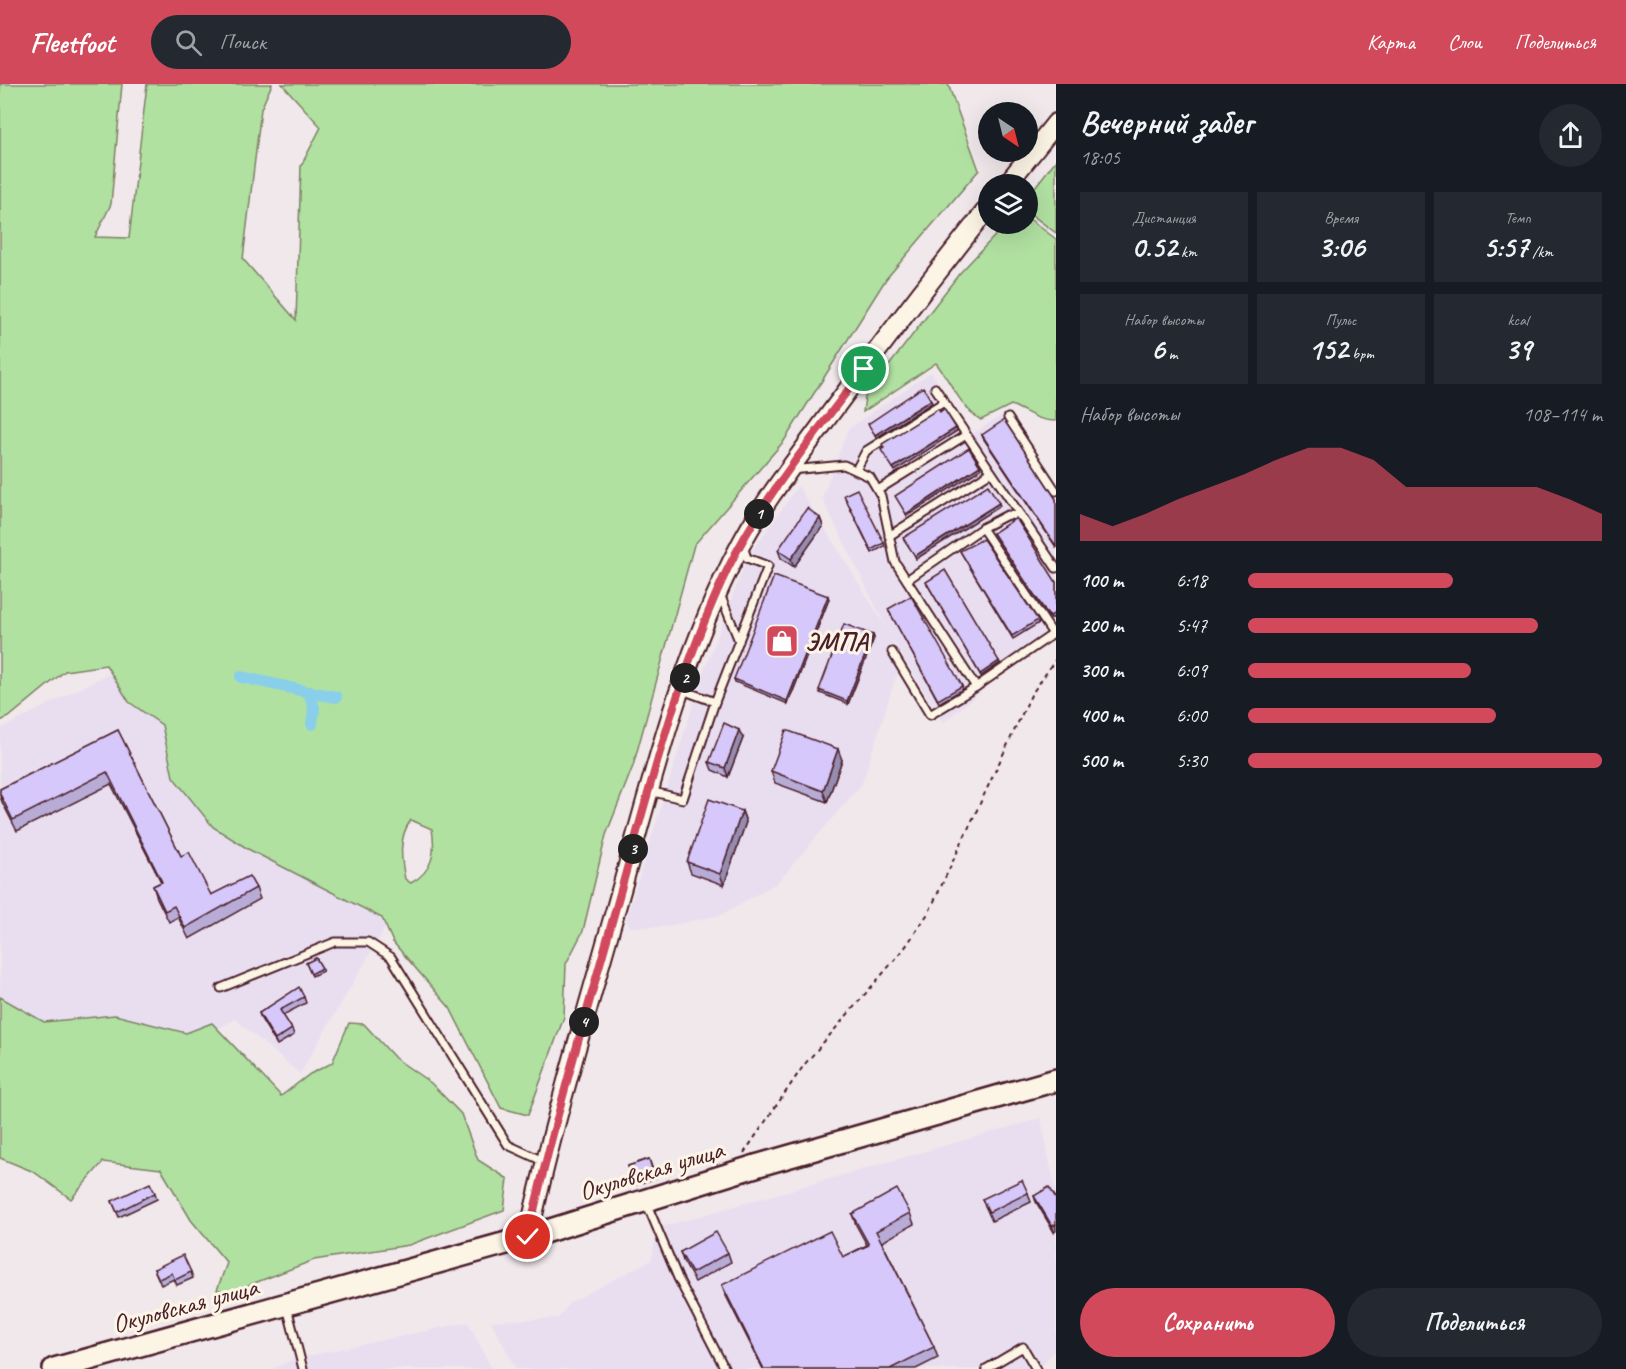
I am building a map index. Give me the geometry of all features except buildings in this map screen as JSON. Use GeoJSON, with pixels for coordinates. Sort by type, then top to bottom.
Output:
{"type":"FeatureCollection","features":[{"type":"Feature","properties":{"kind":"main road"},"geometry":{"type":"LineString","coordinates":[[1015,174],[1056,123]]}},
{"type":"Feature","properties":{"kind":"main road"},"geometry":{"type":"LineString","coordinates":[[528,1237],[545,1162],[650,791],[680,690],[718,590],[742,542],[789,470],[901,318],[978,221]]}},
{"type":"Feature","properties":{"kind":"main road","name":"Окуловская улица"},"geometry":{"type":"LineString","coordinates":[[54,1369],[528,1237],[645,1200],[1056,1080]]}},
{"type":"Feature","properties":{"kind":"lane"},"geometry":{"type":"LineString","coordinates":[[935,388],[1056,568]]}},
{"type":"Feature","properties":{"kind":"lane"},"geometry":{"type":"LineString","coordinates":[[856,470],[866,452],[944,402]]}},
{"type":"Feature","properties":{"kind":"lane"},"geometry":{"type":"LineString","coordinates":[[1008,418],[1056,491]]}},
{"type":"Feature","properties":{"kind":"lane"},"geometry":{"type":"LineString","coordinates":[[878,490],[966,435]]}},
{"type":"Feature","properties":{"kind":"lane"},"geometry":{"type":"LineString","coordinates":[[789,470],[844,465],[870,477],[878,490],[895,562],[976,687]]}},
{"type":"Feature","properties":{"kind":"lane"},"geometry":{"type":"LineString","coordinates":[[890,536],[991,472]]}},
{"type":"Feature","properties":{"kind":"lane"},"geometry":{"type":"LineString","coordinates":[[907,580],[982,528],[1006,515],[1021,516]]}},
{"type":"Feature","properties":{"kind":"lane"},"geometry":{"type":"LineString","coordinates":[[891,652],[930,715],[976,687],[1054,633],[982,528]]}},
{"type":"Feature","properties":{"kind":"lane"},"geometry":{"type":"LineString","coordinates":[[650,791],[683,799],[715,702],[768,566],[747,558],[742,542]]}},
{"type":"Feature","properties":{"kind":"lane"},"geometry":{"type":"LineString","coordinates":[[718,590],[740,642]]}},
{"type":"Feature","properties":{"kind":"lane"},"geometry":{"type":"LineString","coordinates":[[680,690],[715,702]]}},
{"type":"Feature","properties":{"kind":"lane"},"geometry":{"type":"LineString","coordinates":[[221,988],[335,942],[368,942],[391,957],[508,1145],[545,1162]]}},
{"type":"Feature","properties":{"kind":"lane"},"geometry":{"type":"LineString","coordinates":[[645,1200],[678,1278],[725,1369]]}},
{"type":"Feature","properties":{"kind":"lane"},"geometry":{"type":"LineString","coordinates":[[286,1305],[303,1369]]}},
{"type":"Feature","properties":{"kind":"lane"},"geometry":{"type":"LineString","coordinates":[[986,1369],[1023,1347],[1036,1369]]}},
{"type":"Feature","properties":{"kind":"path"},"geometry":{"type":"LineString","coordinates":[[739,1160],[770,1118],[804,1065],[904,949],[929,912],[1030,695],[1056,659]]}},
{"type":"Feature","properties":{"kind":"shaded area"},"geometry":{"type":"Polygon","coordinates":[[[931,372],[972,434],[1008,411],[1056,484],[1056,629],[943,723],[892,639],[900,664],[862,784],[777,883],[721,915],[664,927],[630,927],[626,919],[701,679],[747,558],[798,486],[886,627],[822,498],[848,429],[931,372]]]}},
{"type":"Feature","properties":{"kind":"shaded area"},"geometry":{"type":"Polygon","coordinates":[[[228,613],[393,914],[300,1074],[235,1019],[174,1054],[0,1029],[0,729],[228,613]]]}},
{"type":"Feature","properties":{"kind":"shaded area"},"geometry":{"type":"Polygon","coordinates":[[[1041,1118],[1056,1193],[1056,1349],[1039,1369],[516,1369],[491,1321],[559,1318],[569,1303],[651,1260],[658,1228],[1041,1118]]]}},
{"type":"Feature","properties":{"kind":"shaded area"},"geometry":{"type":"Polygon","coordinates":[[[468,1322],[492,1369],[273,1369],[294,1359],[468,1322]]]}},
{"type":"Feature","properties":{"kind":"green space"},"geometry":{"type":"Polygon","coordinates":[[[0,84],[122,84],[111,204],[95,237],[129,238],[147,84],[272,84],[261,109],[243,259],[296,320],[301,166],[321,127],[282,84],[948,84],[979,170],[886,279],[784,441],[694,545],[633,766],[606,835],[583,931],[566,964],[564,1017],[528,1115],[501,1108],[450,1008],[393,942],[382,918],[248,849],[213,827],[173,777],[162,725],[129,702],[106,665],[65,671],[9,717],[0,721],[0,84]],[[411,820],[404,834],[402,864],[405,879],[411,883],[424,873],[431,860],[434,845],[432,829],[411,820]]]}},
{"type":"Feature","properties":{"kind":"green space"},"geometry":{"type":"Polygon","coordinates":[[[1056,160],[1056,233],[1038,220],[1038,183],[1056,160]]]}},
{"type":"Feature","properties":{"kind":"green space"},"geometry":{"type":"Polygon","coordinates":[[[1038,226],[1056,239],[1056,421],[1038,418],[1011,405],[981,420],[962,402],[936,363],[863,412],[865,397],[959,274],[997,234],[1038,234],[1038,226]]]}},
{"type":"Feature","properties":{"kind":"green space"},"geometry":{"type":"Polygon","coordinates":[[[0,997],[44,1022],[115,1015],[186,1033],[212,1023],[281,1096],[310,1074],[332,1063],[349,1023],[364,1024],[395,1058],[431,1083],[461,1114],[478,1160],[508,1179],[504,1210],[409,1245],[314,1260],[231,1292],[217,1290],[227,1263],[191,1220],[161,1169],[103,1162],[71,1199],[34,1172],[0,1158],[0,997]]]}},
{"type":"Feature","properties":{"kind":"waterway"},"geometry":{"type":"LineString","coordinates":[[241,677],[309,692],[314,708],[312,724]]}},
{"type":"Feature","properties":{"kind":"waterway"},"geometry":{"type":"LineString","coordinates":[[309,692],[336,697]]}},
{"type":"Feature","properties":{"kind":"place","name":"ЭМПА"},"geometry":{"type":"Point","coordinates":[782,641]}},
{"type":"Feature","properties":{"kind":"route"},"geometry":{"type":"LineString","coordinates":[[528,1237],[545,1162],[650,791],[679,693],[718,590],[742,542],[770,497],[864,369]]}}]}
